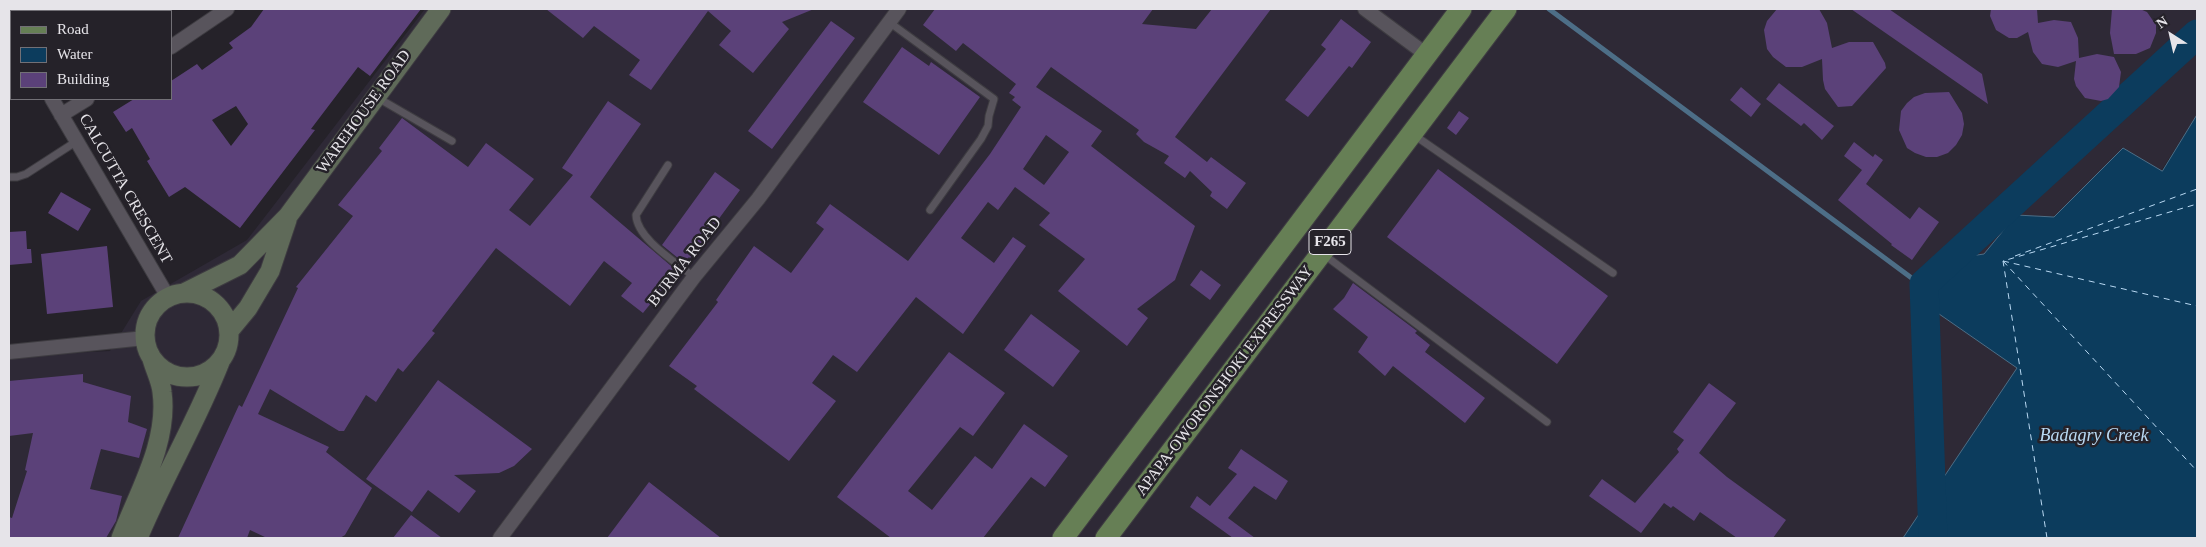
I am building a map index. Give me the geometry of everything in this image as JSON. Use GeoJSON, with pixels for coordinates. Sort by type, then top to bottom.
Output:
{"type":"FeatureCollection","features":[{"type":"Feature","properties":{"kind":"main road","name":"WAREHOUSE ROAD"},"geometry":{"type":"LineString","coordinates":[[176,295],[240,265],[288,216],[441,9]]}},
{"type":"Feature","properties":{"kind":"main road","name":"F265"},"geometry":{"type":"LineString","coordinates":[[1063,538],[1461,9]]}},
{"type":"Feature","properties":{"kind":"main road","name":"APAPA-OWORONSHOKI EXPRESSWAY"},"geometry":{"type":"LineString","coordinates":[[1106,538],[1506,9]]}},
{"type":"Feature","properties":{"kind":"main road","name":"WAREHOUSE ROAD"},"geometry":{"type":"LineString","coordinates":[[229,331],[248,308],[270,271],[288,216]]}},
{"type":"Feature","properties":{"kind":"main road"},"geometry":{"type":"LineString","coordinates":[[121,538],[158,442],[163,412],[162,391],[145,338],[150,314],[158,304],[176,295],[202,296],[215,303],[225,316],[229,331],[228,347],[200,410],[174,457],[138,538]]}},
{"type":"Feature","properties":{"kind":"main road"},"geometry":{"type":"LineString","coordinates":[[151,358],[166,371],[184,377],[198,376],[210,371],[220,362]]}},
{"type":"Feature","properties":{"kind":"street"},"geometry":{"type":"LineString","coordinates":[[172,46],[227,9]]}},
{"type":"Feature","properties":{"kind":"street","name":"BURMA ROAD"},"geometry":{"type":"LineString","coordinates":[[500,538],[694,277],[758,199],[900,9]]}},
{"type":"Feature","properties":{"kind":"street"},"geometry":{"type":"LineString","coordinates":[[1365,9],[1427,55]]}},
{"type":"Feature","properties":{"kind":"street","name":"CALCUTTA CRESCENT"},"geometry":{"type":"LineString","coordinates":[[53,100],[176,295]]}},
{"type":"Feature","properties":{"kind":"street"},"geometry":{"type":"LineString","coordinates":[[61,115],[85,100]]}},
{"type":"Feature","properties":{"kind":"street"},"geometry":{"type":"LineString","coordinates":[[9,352],[145,338]]}},
{"type":"Feature","properties":{"kind":"lane"},"geometry":{"type":"LineString","coordinates":[[889,22],[994,99],[988,126],[981,139],[930,210]]}},
{"type":"Feature","properties":{"kind":"lane"},"geometry":{"type":"LineString","coordinates":[[375,96],[452,141]]}},
{"type":"Feature","properties":{"kind":"lane"},"geometry":{"type":"LineString","coordinates":[[1412,133],[1613,273]]}},
{"type":"Feature","properties":{"kind":"lane"},"geometry":{"type":"LineString","coordinates":[[9,177],[26,174],[78,141]]}},
{"type":"Feature","properties":{"kind":"lane"},"geometry":{"type":"LineString","coordinates":[[668,165],[636,215],[636,223],[646,238],[694,277]]}},
{"type":"Feature","properties":{"kind":"lane"},"geometry":{"type":"LineString","coordinates":[[1322,253],[1547,422]]}},
{"type":"Feature","properties":{"kind":"shaded area"},"geometry":{"type":"Polygon","coordinates":[[[425,9],[2197,9],[2197,115],[2161,171],[2123,148],[2054,217],[2016,215],[1984,254],[1937,261],[1914,294],[1929,307],[2017,368],[1903,538],[9,538],[9,356],[110,351],[141,301],[247,240],[425,9]]]}},
{"type":"Feature","properties":{"kind":"water","name":"Badagry Creek"},"geometry":{"type":"Polygon","coordinates":[[[2197,115],[2197,538],[1903,538],[2017,368],[1929,307],[1914,294],[1917,282],[1937,261],[1984,254],[2016,215],[2054,217],[2123,148],[2162,171],[2197,115]]]}},
{"type":"Feature","properties":{"kind":"building"},"geometry":{"type":"Polygon","coordinates":[[[264,9],[421,9],[370,76],[358,67],[311,129],[315,130],[240,228],[185,187],[169,197],[147,161],[150,159],[132,128],[126,132],[113,112],[132,100],[172,100],[172,80],[197,64],[202,70],[233,48],[229,43],[251,27],[264,9]],[[236,106],[212,120],[231,146],[248,124],[236,106]]]}},
{"type":"Feature","properties":{"kind":"building"},"geometry":{"type":"Polygon","coordinates":[[[546,9],[814,9],[782,22],[789,29],[753,73],[719,45],[731,31],[708,11],[651,90],[629,75],[640,60],[594,26],[583,38],[546,9]]]}},
{"type":"Feature","properties":{"kind":"building"},"geometry":{"type":"Polygon","coordinates":[[[935,9],[1153,9],[1142,24],[1196,29],[1212,9],[1271,9],[1175,137],[1207,162],[1211,157],[1246,183],[1227,209],[1210,196],[1212,192],[1190,171],[1185,178],[1164,163],[1169,156],[1144,142],[1136,134],[1139,130],[1051,67],[1036,87],[1102,131],[1091,146],[1195,226],[1175,280],[1137,309],[1148,318],[1127,346],[1058,291],[1085,259],[1039,225],[1050,213],[1015,187],[998,210],[988,202],[961,238],[994,263],[1013,237],[1026,246],[963,334],[916,297],[857,372],[833,355],[812,383],[836,401],[789,461],[694,389],[697,386],[669,366],[718,302],[716,300],[754,246],[791,273],[824,229],[816,223],[830,204],[908,261],[990,154],[1021,107],[1012,100],[1015,97],[1009,93],[1016,84],[963,43],[956,51],[923,25],[935,9]],[[1046,135],[1023,169],[1044,185],[1069,152],[1046,135]]]}},
{"type":"Feature","properties":{"kind":"building"},"geometry":{"type":"Polygon","coordinates":[[[1777,9],[1819,9],[1827,23],[1832,48],[1849,42],[1873,42],[1886,68],[1852,106],[1838,107],[1825,89],[1822,59],[1802,67],[1786,67],[1773,57],[1767,49],[1764,30],[1767,21],[1777,9]]]}},
{"type":"Feature","properties":{"kind":"building"},"geometry":{"type":"Polygon","coordinates":[[[1851,9],[1889,9],[1982,74],[1988,104],[1851,9]]]}},
{"type":"Feature","properties":{"kind":"building"},"geometry":{"type":"Polygon","coordinates":[[[1991,9],[2037,9],[2038,23],[2054,20],[2071,22],[2078,38],[2079,58],[2097,54],[2114,57],[2121,72],[2119,87],[2108,99],[2101,101],[2085,98],[2076,86],[2074,79],[2076,61],[2058,67],[2042,64],[2033,52],[2028,32],[2017,38],[2009,38],[1996,30],[1990,16],[1991,9]]]}},
{"type":"Feature","properties":{"kind":"building"},"geometry":{"type":"Polygon","coordinates":[[[2112,9],[2140,9],[2147,12],[2156,25],[2156,33],[2150,48],[2136,54],[2114,54],[2110,33],[2112,9]]]}},
{"type":"Feature","properties":{"kind":"building"},"geometry":{"type":"Polygon","coordinates":[[[1341,19],[1371,42],[1352,68],[1349,66],[1308,117],[1285,100],[1326,49],[1321,45],[1341,19]]]}},
{"type":"Feature","properties":{"kind":"building"},"geometry":{"type":"Polygon","coordinates":[[[831,21],[855,38],[772,149],[748,131],[831,21]]]}},
{"type":"Feature","properties":{"kind":"building"},"geometry":{"type":"Polygon","coordinates":[[[902,47],[929,66],[931,62],[980,97],[939,155],[863,102],[902,47]]]}},
{"type":"Feature","properties":{"kind":"building"},"geometry":{"type":"Polygon","coordinates":[[[1779,83],[1834,126],[1822,140],[1804,123],[1801,126],[1766,99],[1779,83]]]}},
{"type":"Feature","properties":{"kind":"building"},"geometry":{"type":"Polygon","coordinates":[[[1741,87],[1761,104],[1751,117],[1730,100],[1741,87]]]}},
{"type":"Feature","properties":{"kind":"building"},"geometry":{"type":"Polygon","coordinates":[[[1949,92],[1962,113],[1964,124],[1962,135],[1956,145],[1948,153],[1937,157],[1926,157],[1907,148],[1899,130],[1901,111],[1907,103],[1914,97],[1925,93],[1949,92]]]}},
{"type":"Feature","properties":{"kind":"building"},"geometry":{"type":"Polygon","coordinates":[[[608,101],[641,124],[590,197],[677,271],[643,313],[621,296],[632,283],[604,261],[570,306],[496,248],[432,331],[435,333],[403,372],[398,368],[376,402],[366,395],[344,431],[339,431],[270,389],[258,414],[329,447],[326,452],[372,488],[345,535],[340,538],[267,538],[250,530],[247,538],[178,538],[239,405],[242,407],[298,288],[296,287],[353,216],[338,205],[382,151],[379,148],[402,118],[468,167],[486,143],[534,179],[509,210],[530,226],[573,175],[562,168],[608,101]]]}},
{"type":"Feature","properties":{"kind":"building"},"geometry":{"type":"Polygon","coordinates":[[[1459,111],[1469,118],[1456,135],[1447,128],[1459,111]]]}},
{"type":"Feature","properties":{"kind":"building"},"geometry":{"type":"Polygon","coordinates":[[[1854,142],[1873,157],[1875,154],[1883,160],[1866,184],[1910,219],[1919,207],[1939,222],[1912,260],[1891,245],[1838,200],[1862,170],[1844,156],[1854,142]]]}},
{"type":"Feature","properties":{"kind":"building"},"geometry":{"type":"Polygon","coordinates":[[[1438,169],[1608,296],[1557,364],[1387,237],[1438,169]]]}},
{"type":"Feature","properties":{"kind":"building"},"geometry":{"type":"Polygon","coordinates":[[[715,172],[740,190],[690,258],[684,263],[662,245],[715,172]]]}},
{"type":"Feature","properties":{"kind":"building"},"geometry":{"type":"Polygon","coordinates":[[[61,192],[91,209],[78,231],[48,213],[61,192]]]}},
{"type":"Feature","properties":{"kind":"building"},"geometry":{"type":"Polygon","coordinates":[[[26,231],[27,249],[31,249],[32,263],[9,265],[9,232],[26,231]]]}},
{"type":"Feature","properties":{"kind":"building"},"geometry":{"type":"Polygon","coordinates":[[[107,246],[113,307],[47,314],[41,254],[107,246]]]}},
{"type":"Feature","properties":{"kind":"building"},"geometry":{"type":"Polygon","coordinates":[[[1201,270],[1221,285],[1210,300],[1190,285],[1201,270]]]}},
{"type":"Feature","properties":{"kind":"building"},"geometry":{"type":"Polygon","coordinates":[[[1353,283],[1417,331],[1415,333],[1430,345],[1425,352],[1485,398],[1465,423],[1393,366],[1385,376],[1358,352],[1368,337],[1333,309],[1344,298],[1353,283]]]}},
{"type":"Feature","properties":{"kind":"building"},"geometry":{"type":"Polygon","coordinates":[[[1031,314],[1080,351],[1053,387],[1004,350],[1031,314]]]}},
{"type":"Feature","properties":{"kind":"building"},"geometry":{"type":"Polygon","coordinates":[[[949,352],[1005,393],[973,436],[960,427],[908,491],[932,510],[975,456],[992,469],[1024,424],[1068,456],[1045,487],[1031,477],[983,538],[891,538],[837,497],[949,352]]]}},
{"type":"Feature","properties":{"kind":"building"},"geometry":{"type":"Polygon","coordinates":[[[83,374],[83,382],[131,396],[128,422],[147,429],[139,458],[101,449],[90,489],[122,496],[116,521],[106,538],[9,538],[9,517],[12,518],[27,471],[25,470],[33,433],[9,436],[9,381],[83,374]]]}},
{"type":"Feature","properties":{"kind":"building"},"geometry":{"type":"Polygon","coordinates":[[[438,380],[532,449],[514,466],[499,473],[454,475],[476,491],[459,513],[428,490],[412,512],[366,479],[438,380]]]}},
{"type":"Feature","properties":{"kind":"building"},"geometry":{"type":"Polygon","coordinates":[[[1709,383],[1736,403],[1699,453],[1727,477],[1786,520],[1773,538],[1737,538],[1700,512],[1694,521],[1673,506],[1671,508],[1664,503],[1641,533],[1589,496],[1602,479],[1635,503],[1679,452],[1677,449],[1684,440],[1673,432],[1709,383]]]}},
{"type":"Feature","properties":{"kind":"building"},"geometry":{"type":"Polygon","coordinates":[[[1241,449],[1288,481],[1276,500],[1254,486],[1228,518],[1255,538],[1233,538],[1190,507],[1197,496],[1210,506],[1237,474],[1228,468],[1241,449]]]}},
{"type":"Feature","properties":{"kind":"building"},"geometry":{"type":"Polygon","coordinates":[[[649,482],[721,538],[607,538],[649,482]]]}},
{"type":"Feature","properties":{"kind":"building"},"geometry":{"type":"Polygon","coordinates":[[[411,515],[442,538],[393,538],[411,515]]]}},
{"type":"Feature","properties":{"kind":"waterway"},"geometry":{"type":"LineString","coordinates":[[1549,9],[1917,282],[1923,284]]}},
{"type":"Feature","properties":{"kind":"waterway","name":"Badagry Creek"},"geometry":{"type":"LineString","coordinates":[[1933,538],[1924,284],[2197,34]]}},
{"type":"Feature","properties":{"kind":"ferry route"},"geometry":{"type":"LineString","coordinates":[[2015,256],[2197,189]]}},
{"type":"Feature","properties":{"kind":"ferry route"},"geometry":{"type":"LineString","coordinates":[[2047,538],[2003,261],[2197,204]]}},
{"type":"Feature","properties":{"kind":"ferry route"},"geometry":{"type":"LineString","coordinates":[[2003,261],[2197,471]]}},
{"type":"Feature","properties":{"kind":"ferry route"},"geometry":{"type":"LineString","coordinates":[[2003,261],[2197,306]]}}]}
